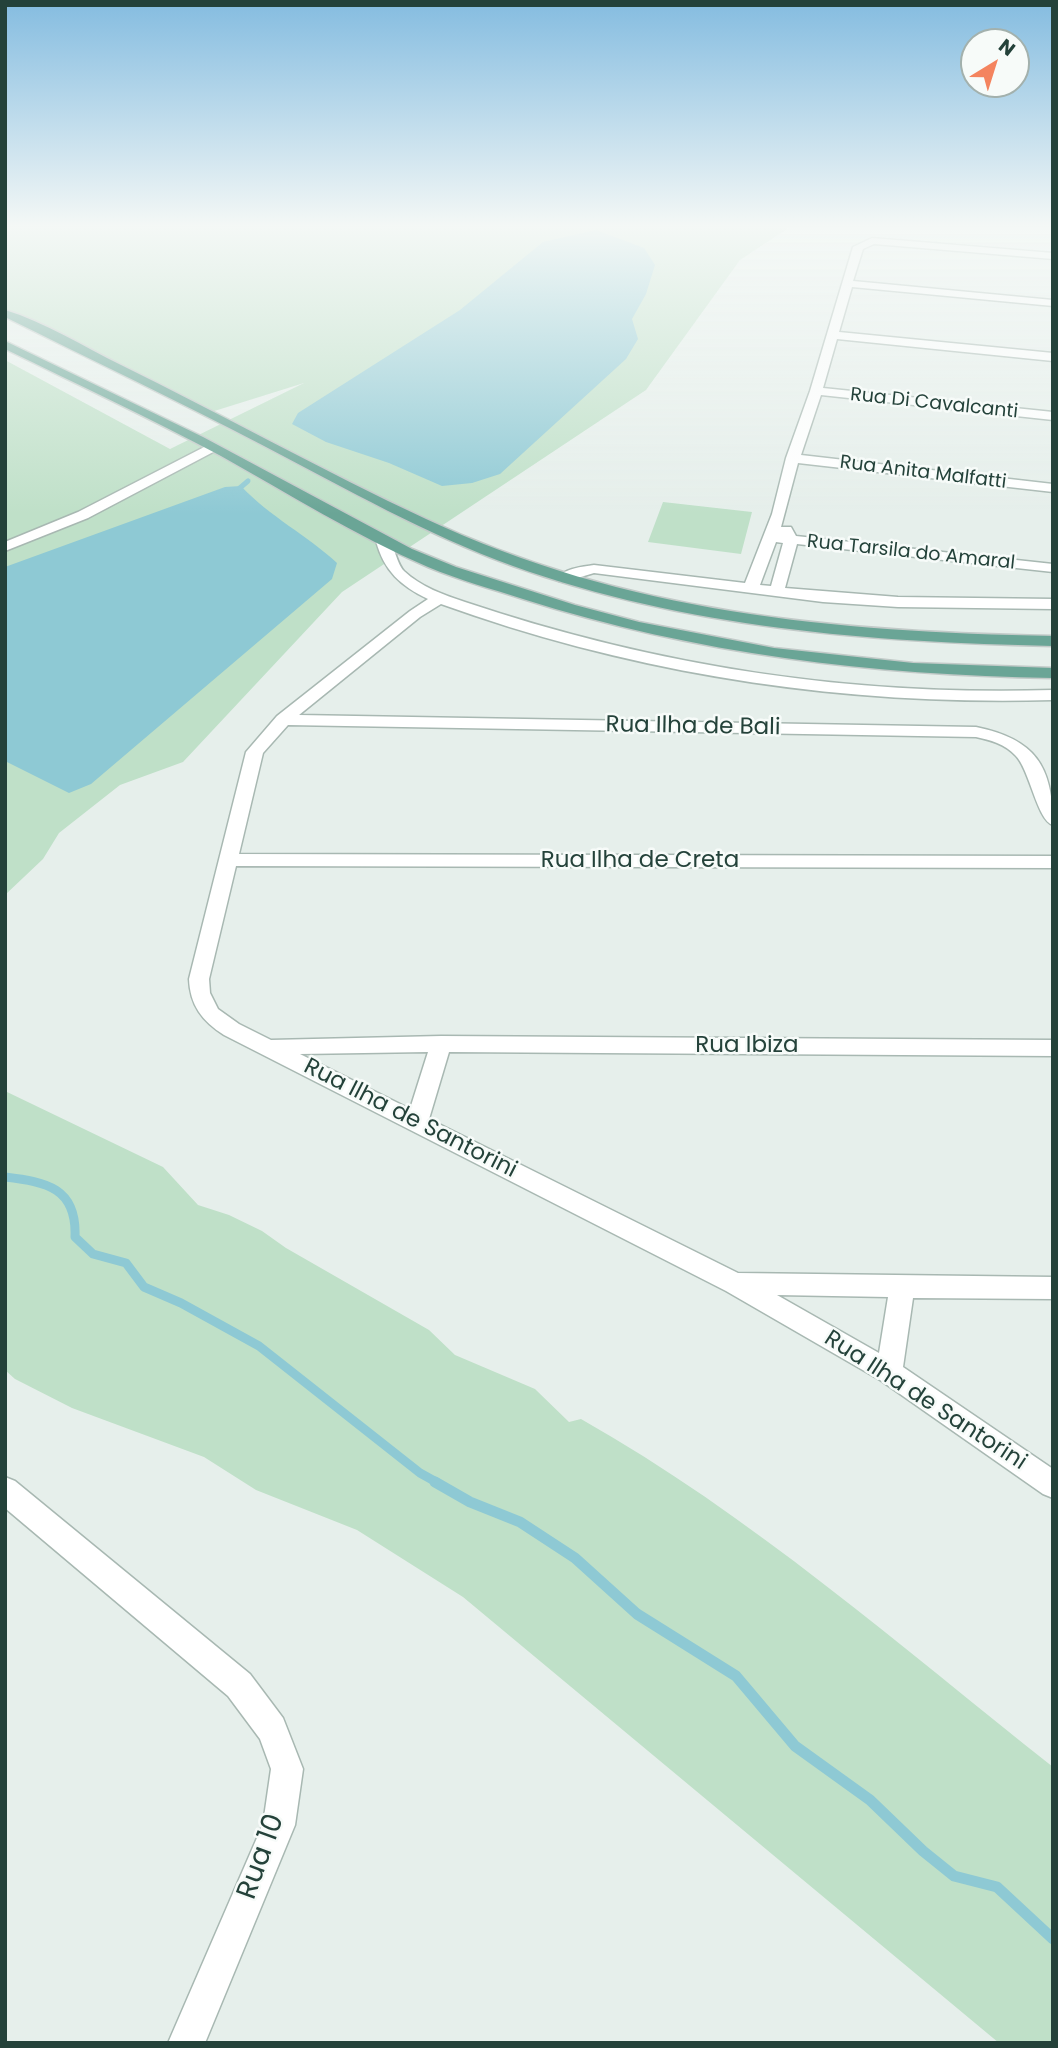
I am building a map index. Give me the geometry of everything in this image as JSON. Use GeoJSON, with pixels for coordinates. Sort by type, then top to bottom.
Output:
{"type":"FeatureCollection","features":[{"type":"Feature","properties":{"kind":"main road"},"geometry":{"type":"LineString","coordinates":[[24,323],[430,525],[564,578],[676,607],[796,627],[941,640],[1053,642]]}},
{"type":"Feature","properties":{"kind":"main road"},"geometry":{"type":"LineString","coordinates":[[5,344],[212,447],[383,541],[436,565],[541,601],[674,636],[745,650],[848,663],[977,672],[1053,673]]}},
{"type":"Feature","properties":{"kind":"street"},"geometry":{"type":"LineString","coordinates":[[751,588],[779,514],[793,458],[836,323]]}},
{"type":"Feature","properties":{"kind":"street"},"geometry":{"type":"LineString","coordinates":[[832,335],[1053,357]]}},
{"type":"Feature","properties":{"kind":"street","name":"Rua Di Cavalcanti"},"geometry":{"type":"LineString","coordinates":[[816,391],[1053,416]]}},
{"type":"Feature","properties":{"kind":"street"},"geometry":{"type":"LineString","coordinates":[[5,547],[83,515],[212,447]]}},
{"type":"Feature","properties":{"kind":"street","name":"Rua Anita Malfatti"},"geometry":{"type":"LineString","coordinates":[[793,458],[1053,488]]}},
{"type":"Feature","properties":{"kind":"street"},"geometry":{"type":"LineString","coordinates":[[777,591],[791,540],[779,514]]}},
{"type":"Feature","properties":{"kind":"street","name":"Rua Tarsila do Amaral"},"geometry":{"type":"LineString","coordinates":[[770,537],[1053,568]]}},
{"type":"Feature","properties":{"kind":"street"},"geometry":{"type":"LineString","coordinates":[[383,541],[387,555],[399,573],[440,598],[559,638],[732,674],[854,689],[941,696],[1053,695]]}},
{"type":"Feature","properties":{"kind":"street"},"geometry":{"type":"LineString","coordinates":[[564,578],[594,569],[777,591],[898,602],[1053,604]]}},
{"type":"Feature","properties":{"kind":"street","name":"Rua Ilha de Santorini"},"geometry":{"type":"LineString","coordinates":[[440,598],[415,614],[283,720],[255,752],[198,979],[201,1004],[213,1018],[267,1047],[735,1284],[889,1372],[1053,1485]]}},
{"type":"Feature","properties":{"kind":"street","name":"Rua Ilha de Bali"},"geometry":{"type":"LineString","coordinates":[[283,720],[990,733],[1021,748],[1053,819]]}},
{"type":"Feature","properties":{"kind":"street","name":"Rua Ilha de Creta"},"geometry":{"type":"LineString","coordinates":[[228,860],[1053,862]]}},
{"type":"Feature","properties":{"kind":"street"},"geometry":{"type":"LineString","coordinates":[[417,1122],[441,1044]]}},
{"type":"Feature","properties":{"kind":"street","name":"Rua Ibiza"},"geometry":{"type":"LineString","coordinates":[[267,1047],[441,1044],[1053,1048]]}},
{"type":"Feature","properties":{"kind":"street"},"geometry":{"type":"LineString","coordinates":[[735,1284],[1053,1288]]}},
{"type":"Feature","properties":{"kind":"street"},"geometry":{"type":"LineString","coordinates":[[889,1372],[902,1287]]}},
{"type":"Feature","properties":{"kind":"street","name":"Rua 10"},"geometry":{"type":"LineString","coordinates":[[6,1492],[239,1685],[272,1729],[287,1769],[279,1825],[189,2040]]}},
{"type":"Feature","properties":{"kind":"green space"},"geometry":{"type":"Polygon","coordinates":[[[24,323],[695,323],[646,390],[342,592],[183,762],[120,785],[59,833],[43,859],[5,895],[5,360],[170,449],[304,383],[208,413],[24,323]]]}},
{"type":"Feature","properties":{"kind":"green space"},"geometry":{"type":"Polygon","coordinates":[[[663,502],[752,512],[741,554],[648,542],[663,502]]]}},
{"type":"Feature","properties":{"kind":"green space"},"geometry":{"type":"Polygon","coordinates":[[[5,1091],[163,1167],[198,1205],[229,1215],[262,1231],[286,1248],[429,1330],[455,1355],[535,1389],[569,1422],[581,1419],[644,1457],[765,1539],[1053,1767],[1053,2043],[999,2043],[463,1597],[357,1530],[256,1490],[204,1457],[72,1408],[15,1379],[5,1370],[5,1091]]]}},
{"type":"Feature","properties":{"kind":"water"},"geometry":{"type":"Polygon","coordinates":[[[440,323],[633,323],[638,339],[626,359],[500,474],[472,483],[442,486],[389,463],[326,442],[292,424],[298,413],[440,323]]]}},
{"type":"Feature","properties":{"kind":"water"},"geometry":{"type":"Polygon","coordinates":[[[241,486],[337,563],[332,579],[91,784],[69,793],[5,761],[5,567],[225,487],[241,486]]]}},
{"type":"Feature","properties":{"kind":"waterway"},"geometry":{"type":"LineString","coordinates":[[234,493],[248,481]]}},
{"type":"Feature","properties":{"kind":"waterway"},"geometry":{"type":"LineString","coordinates":[[5,1177],[46,1185],[56,1190],[71,1208],[75,1237],[93,1254],[126,1263],[144,1287],[181,1303],[259,1346],[420,1473],[438,1483]]}},
{"type":"Feature","properties":{"kind":"waterway"},"geometry":{"type":"LineString","coordinates":[[435,1482],[470,1502],[520,1522],[575,1558],[637,1614],[736,1676],[795,1746],[870,1800],[923,1851],[954,1876],[997,1887],[1053,1939]]}}]}
